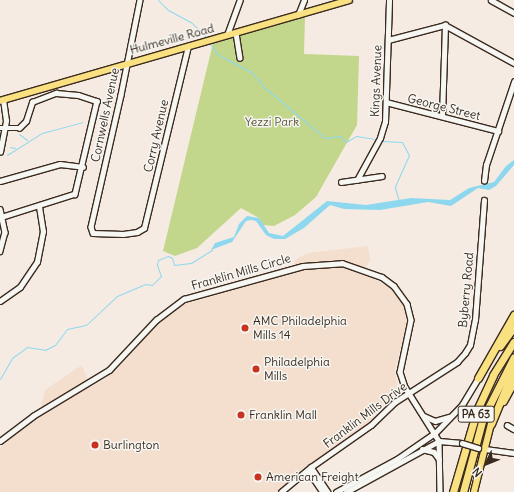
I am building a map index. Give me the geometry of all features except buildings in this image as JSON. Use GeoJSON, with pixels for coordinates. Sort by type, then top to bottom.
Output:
{"type":"FeatureCollection","features":[{"type":"Feature","properties":{"kind":"highway"},"geometry":{"type":"LineString","coordinates":[[478,378],[514,315]]}},
{"type":"Feature","properties":{"kind":"highway"},"geometry":{"type":"LineString","coordinates":[[478,378],[514,327]]}},
{"type":"Feature","properties":{"kind":"highway","name":"PA 63"},"geometry":{"type":"LineString","coordinates":[[453,492],[477,410],[493,375],[514,342]]}},
{"type":"Feature","properties":{"kind":"highway","name":"PA 63"},"geometry":{"type":"LineString","coordinates":[[463,492],[485,413],[514,357]]}},
{"type":"Feature","properties":{"kind":"highway"},"geometry":{"type":"LineString","coordinates":[[491,424],[514,368]]}},
{"type":"Feature","properties":{"kind":"highway"},"geometry":{"type":"LineString","coordinates":[[491,424],[514,381]]}},
{"type":"Feature","properties":{"kind":"main road","name":"Hulmeville Road"},"geometry":{"type":"LineString","coordinates":[[1,101],[126,63],[349,0]]}},
{"type":"Feature","properties":{"kind":"main road"},"geometry":{"type":"LineString","coordinates":[[474,492],[491,424]]}},
{"type":"Feature","properties":{"kind":"street","name":"Cornwells Avenue"},"geometry":{"type":"LineString","coordinates":[[92,233],[91,227],[122,95],[126,63],[140,0]]}},
{"type":"Feature","properties":{"kind":"street"},"geometry":{"type":"LineString","coordinates":[[227,35],[240,0]]}},
{"type":"Feature","properties":{"kind":"street"},"geometry":{"type":"LineString","coordinates":[[298,15],[304,0]]}},
{"type":"Feature","properties":{"kind":"street","name":"Kings Avenue"},"geometry":{"type":"LineString","coordinates":[[357,180],[379,141],[385,122],[389,0]]}},
{"type":"Feature","properties":{"kind":"street"},"geometry":{"type":"LineString","coordinates":[[491,0],[514,13]]}},
{"type":"Feature","properties":{"kind":"street"},"geometry":{"type":"LineString","coordinates":[[442,116],[445,25]]}},
{"type":"Feature","properties":{"kind":"street"},"geometry":{"type":"LineString","coordinates":[[388,40],[445,25],[514,64]]}},
{"type":"Feature","properties":{"kind":"street"},"geometry":{"type":"LineString","coordinates":[[236,33],[240,58]]}},
{"type":"Feature","properties":{"kind":"street","name":"Corry Avenue"},"geometry":{"type":"LineString","coordinates":[[92,233],[123,234],[142,230],[148,218],[188,46]]}},
{"type":"Feature","properties":{"kind":"street"},"geometry":{"type":"LineString","coordinates":[[484,181],[486,165],[514,82]]}},
{"type":"Feature","properties":{"kind":"street"},"geometry":{"type":"LineString","coordinates":[[1,218],[40,207],[75,194],[83,167],[97,105],[94,99],[64,93],[39,98],[30,104],[27,120],[22,126],[3,128]]}},
{"type":"Feature","properties":{"kind":"street"},"geometry":{"type":"LineString","coordinates":[[0,150],[3,128],[1,101]]}},
{"type":"Feature","properties":{"kind":"street","name":"George Street"},"geometry":{"type":"LineString","coordinates":[[386,102],[498,131]]}},
{"type":"Feature","properties":{"kind":"street"},"geometry":{"type":"LineString","coordinates":[[0,181],[60,164],[83,167]]}},
{"type":"Feature","properties":{"kind":"street"},"geometry":{"type":"LineString","coordinates":[[341,182],[382,176]]}},
{"type":"Feature","properties":{"kind":"street","name":"Byberry Road"},"geometry":{"type":"LineString","coordinates":[[443,371],[457,362],[470,345],[475,320],[484,200]]}},
{"type":"Feature","properties":{"kind":"street"},"geometry":{"type":"LineString","coordinates":[[0,302],[20,287],[37,262],[43,232],[40,207]]}},
{"type":"Feature","properties":{"kind":"street"},"geometry":{"type":"LineString","coordinates":[[0,209],[5,232],[0,251]]}},
{"type":"Feature","properties":{"kind":"street","name":"Franklin Mills Circle"},"geometry":{"type":"LineString","coordinates":[[0,441],[30,418],[109,370],[156,320],[184,299],[258,277],[329,262],[353,266],[374,273],[394,286],[404,298],[411,320],[400,372],[408,393]]}},
{"type":"Feature","properties":{"kind":"street","name":"Franklin Mills Drive"},"geometry":{"type":"LineString","coordinates":[[281,492],[309,469],[359,435],[389,407],[443,371]]}},
{"type":"Feature","properties":{"kind":"street"},"geometry":{"type":"LineString","coordinates":[[336,492],[399,457],[435,433],[455,413],[478,378]]}},
{"type":"Feature","properties":{"kind":"street"},"geometry":{"type":"LineString","coordinates":[[408,393],[439,441],[440,492]]}},
{"type":"Feature","properties":{"kind":"street"},"geometry":{"type":"LineString","coordinates":[[422,415],[430,420],[440,421],[455,413]]}},
{"type":"Feature","properties":{"kind":"street"},"geometry":{"type":"LineString","coordinates":[[507,425],[514,429]]}},
{"type":"Feature","properties":{"kind":"street"},"geometry":{"type":"LineString","coordinates":[[346,492],[439,441],[462,443],[478,448],[514,453]]}},
{"type":"Feature","properties":{"kind":"street"},"geometry":{"type":"LineString","coordinates":[[422,449],[434,452],[439,461]]}},
{"type":"Feature","properties":{"kind":"street"},"geometry":{"type":"LineString","coordinates":[[309,469],[323,492]]}},
{"type":"Feature","properties":{"kind":"street"},"geometry":{"type":"LineString","coordinates":[[309,469],[328,492]]}},
{"type":"Feature","properties":{"kind":"shaded area","name":"Philadelphia Mills"},"geometry":{"type":"Polygon","coordinates":[[[368,246],[370,260],[363,273],[389,287],[402,302],[405,312],[407,324],[395,370],[398,391],[366,425],[304,468],[277,492],[0,492],[0,448],[17,431],[45,413],[41,405],[45,390],[77,368],[82,366],[91,387],[106,378],[125,361],[154,326],[182,305],[293,273],[295,260],[308,253],[368,246]]]}},
{"type":"Feature","properties":{"kind":"green space","name":"Yezzi Park"},"geometry":{"type":"Polygon","coordinates":[[[305,16],[304,54],[359,56],[357,125],[316,197],[295,215],[274,226],[263,225],[259,218],[241,208],[197,248],[175,256],[163,251],[213,43],[305,16]]]}},
{"type":"Feature","properties":{"kind":"water"},"geometry":{"type":"Polygon","coordinates":[[[514,160],[514,165],[496,186],[489,190],[478,188],[451,206],[428,202],[380,210],[344,209],[330,205],[304,228],[285,239],[274,239],[266,235],[256,221],[251,220],[246,221],[232,242],[211,250],[215,243],[234,237],[239,224],[247,216],[259,218],[269,233],[283,236],[327,201],[366,205],[411,198],[450,200],[469,188],[494,182],[506,166],[514,160]]]}},
{"type":"Feature","properties":{"kind":"waterway"},"geometry":{"type":"LineString","coordinates":[[158,0],[168,10],[191,22],[208,39]]}},
{"type":"Feature","properties":{"kind":"waterway"},"geometry":{"type":"LineString","coordinates":[[209,42],[217,54],[252,73],[265,88],[325,138],[340,136],[346,142],[356,136],[376,139]]}},
{"type":"Feature","properties":{"kind":"waterway"},"geometry":{"type":"LineString","coordinates":[[7,155],[42,133],[83,122]]}},
{"type":"Feature","properties":{"kind":"waterway"},"geometry":{"type":"LineString","coordinates":[[19,134],[27,140]]}},
{"type":"Feature","properties":{"kind":"waterway"},"geometry":{"type":"LineString","coordinates":[[381,141],[402,142],[409,155],[395,187],[399,202]]}},
{"type":"Feature","properties":{"kind":"waterway"},"geometry":{"type":"LineString","coordinates":[[10,147],[15,148]]}},
{"type":"Feature","properties":{"kind":"waterway"},"geometry":{"type":"LineString","coordinates":[[0,379],[12,358],[27,347],[45,350],[55,345],[67,329],[86,325],[117,296],[145,284],[152,285],[161,276],[157,265],[158,260],[168,256],[172,258],[174,265],[191,263],[212,250]]}},
{"type":"Feature","properties":{"kind":"place","name":"AMC Philadelphia Mills 14"},"geometry":{"type":"Point","coordinates":[245,328]}},
{"type":"Feature","properties":{"kind":"place","name":"Philadelphia Mills"},"geometry":{"type":"Point","coordinates":[256,369]}},
{"type":"Feature","properties":{"kind":"place","name":"Franklin Mall"},"geometry":{"type":"Point","coordinates":[241,415]}},
{"type":"Feature","properties":{"kind":"place","name":"Burlington"},"geometry":{"type":"Point","coordinates":[95,445]}},
{"type":"Feature","properties":{"kind":"place","name":"American Freight"},"geometry":{"type":"Point","coordinates":[258,477]}}]}
